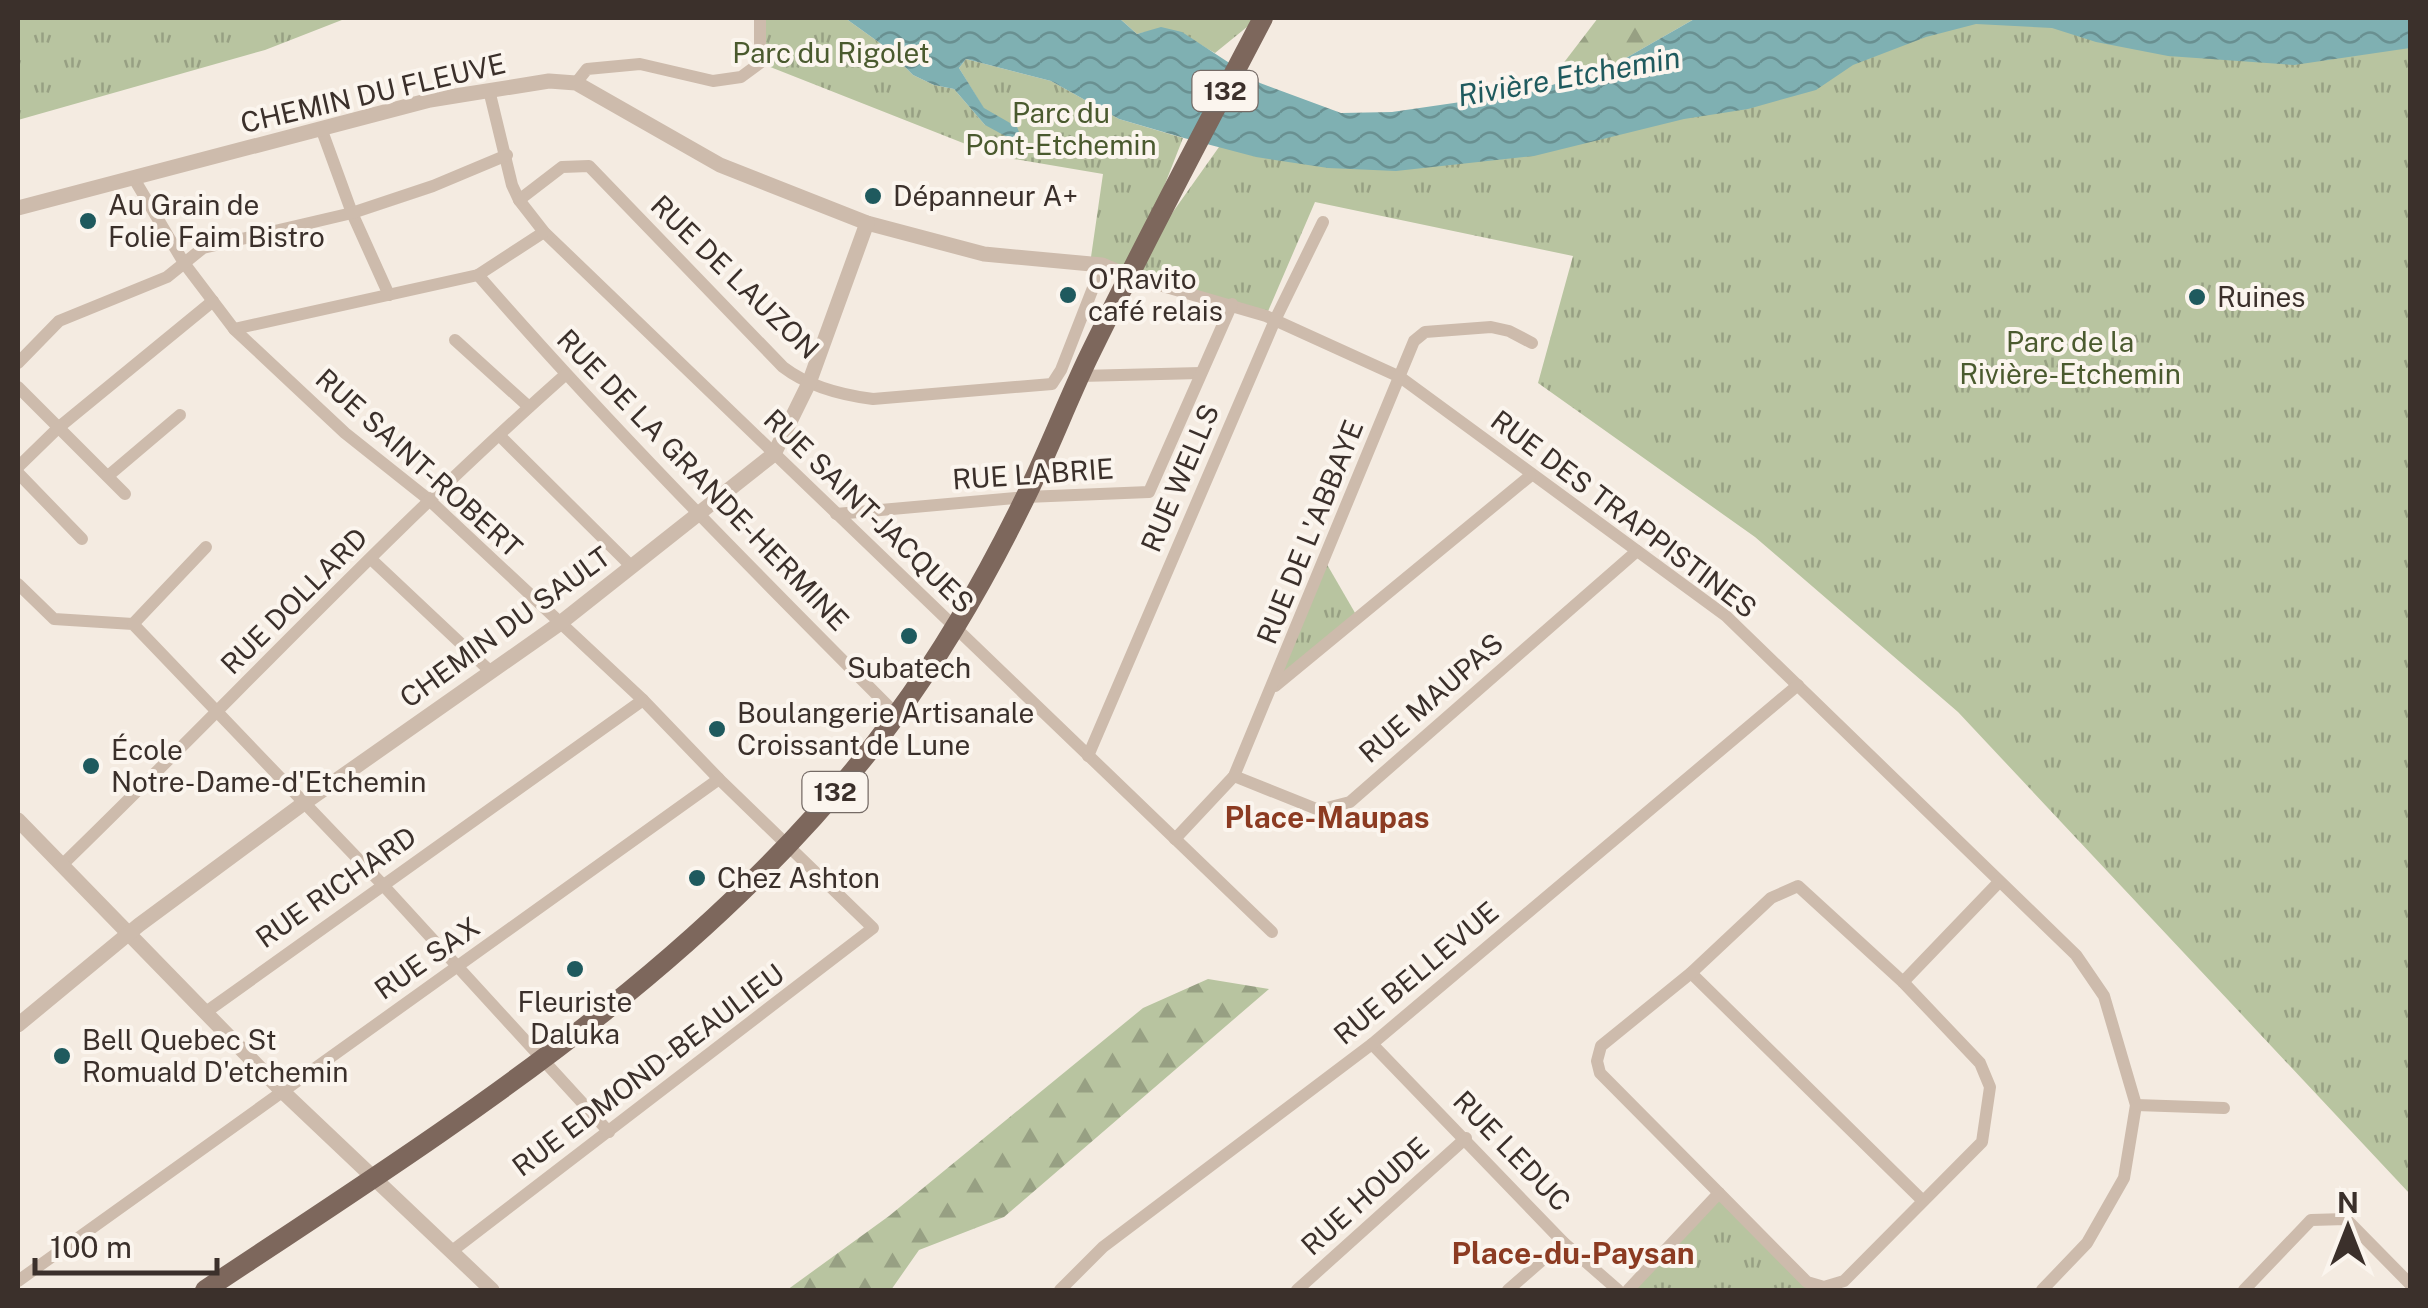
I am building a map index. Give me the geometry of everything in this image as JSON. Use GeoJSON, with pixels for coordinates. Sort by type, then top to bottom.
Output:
{"type":"FeatureCollection","features":[{"type":"Feature","properties":{"kind":"main road","name":"132"},"geometry":{"type":"LineString","coordinates":[[205,1290],[542,1060],[666,959],[763,872],[862,761],[955,628],[1026,497],[1128,276],[1263,18]]}},
{"type":"Feature","properties":{"kind":"street"},"geometry":{"type":"LineString","coordinates":[[576,84],[587,68],[640,64],[712,81],[741,77],[760,63],[760,18]]}},
{"type":"Feature","properties":{"kind":"street","name":"CHEMIN DU FLEUVE"},"geometry":{"type":"LineString","coordinates":[[18,208],[430,100],[549,81],[576,84],[720,165],[867,224],[984,254],[1102,265],[1128,276]]}},
{"type":"Feature","properties":{"kind":"street","name":"RUE SAINT-JACQUES"},"geometry":{"type":"LineString","coordinates":[[489,90],[519,200],[544,232],[1272,932]]}},
{"type":"Feature","properties":{"kind":"street"},"geometry":{"type":"LineString","coordinates":[[321,128],[352,213],[389,295]]}},
{"type":"Feature","properties":{"kind":"street"},"geometry":{"type":"LineString","coordinates":[[18,363],[59,321],[167,277],[202,248],[352,213],[433,186],[507,155]]}},
{"type":"Feature","properties":{"kind":"street","name":"RUE DE LAUZON"},"geometry":{"type":"LineString","coordinates":[[519,200],[562,167],[589,166],[782,366],[809,383],[873,399],[1052,384],[1102,265]]}},
{"type":"Feature","properties":{"kind":"street","name":"RUE SAINT-ROBERT"},"geometry":{"type":"LineString","coordinates":[[133,177],[184,263],[234,329],[345,433],[428,499],[643,700],[874,928]]}},
{"type":"Feature","properties":{"kind":"street","name":"RUE WELLS"},"geometry":{"type":"LineString","coordinates":[[1088,756],[1275,320],[1323,222]]}},
{"type":"Feature","properties":{"kind":"street","name":"CHEMIN DU SAULT"},"geometry":{"type":"LineString","coordinates":[[18,1024],[127,934],[304,802],[560,624],[774,454],[809,383],[867,224]]}},
{"type":"Feature","properties":{"kind":"street"},"geometry":{"type":"LineString","coordinates":[[234,329],[478,275],[544,232]]}},
{"type":"Feature","properties":{"kind":"street","name":"RUE DE LA GRANDE-HERMINE"},"geometry":{"type":"LineString","coordinates":[[478,275],[565,375],[697,515],[897,715]]}},
{"type":"Feature","properties":{"kind":"street","name":"RUE DES TRAPPISTINES"},"geometry":{"type":"LineString","coordinates":[[1128,276],[1232,304],[1400,377],[1726,616],[2076,955],[2104,996],[2136,1105],[2124,1178],[2087,1243],[2042,1290]]}},
{"type":"Feature","properties":{"kind":"street"},"geometry":{"type":"LineString","coordinates":[[82,538],[18,470],[58,428],[212,301]]}},
{"type":"Feature","properties":{"kind":"street","name":"RUE LABRIE"},"geometry":{"type":"LineString","coordinates":[[836,514],[1026,497],[1149,492],[1232,304]]}},
{"type":"Feature","properties":{"kind":"street","name":"RUE DE L'ABBAYE"},"geometry":{"type":"LineString","coordinates":[[1175,839],[1234,776],[1414,341],[1425,332],[1491,328],[1509,331],[1532,343]]}},
{"type":"Feature","properties":{"kind":"street"},"geometry":{"type":"LineString","coordinates":[[456,340],[529,408]]}},
{"type":"Feature","properties":{"kind":"street"},"geometry":{"type":"LineString","coordinates":[[1080,376],[1201,374]]}},
{"type":"Feature","properties":{"kind":"street","name":"RUE DOLLARD"},"geometry":{"type":"LineString","coordinates":[[62,865],[372,560],[428,499],[565,375]]}},
{"type":"Feature","properties":{"kind":"street"},"geometry":{"type":"LineString","coordinates":[[18,387],[126,494]]}},
{"type":"Feature","properties":{"kind":"street"},"geometry":{"type":"LineString","coordinates":[[108,476],[180,415]]}},
{"type":"Feature","properties":{"kind":"street"},"geometry":{"type":"LineString","coordinates":[[500,436],[632,566]]}},
{"type":"Feature","properties":{"kind":"street"},"geometry":{"type":"LineString","coordinates":[[1273,687],[1530,476]]}},
{"type":"Feature","properties":{"kind":"street"},"geometry":{"type":"LineString","coordinates":[[133,624],[206,547]]}},
{"type":"Feature","properties":{"kind":"street","name":"RUE MAUPAS"},"geometry":{"type":"LineString","coordinates":[[1234,776],[1319,810],[1350,802],[1637,551]]}},
{"type":"Feature","properties":{"kind":"street"},"geometry":{"type":"LineString","coordinates":[[372,560],[490,671]]}},
{"type":"Feature","properties":{"kind":"street"},"geometry":{"type":"LineString","coordinates":[[18,584],[54,619],[133,624],[382,884],[609,1132]]}},
{"type":"Feature","properties":{"kind":"street","name":"RUE BELLEVUE"},"geometry":{"type":"LineString","coordinates":[[1060,1290],[1104,1247],[1372,1044],[1798,685]]}},
{"type":"Feature","properties":{"kind":"street","name":"RUE RICHARD"},"geometry":{"type":"LineString","coordinates":[[206,1012],[643,700]]}},
{"type":"Feature","properties":{"kind":"street","name":"RUE SAX"},"geometry":{"type":"LineString","coordinates":[[18,1282],[719,779]]}},
{"type":"Feature","properties":{"kind":"street"},"geometry":{"type":"LineString","coordinates":[[18,820],[281,1090],[492,1290]]}},
{"type":"Feature","properties":{"kind":"street"},"geometry":{"type":"LineString","coordinates":[[1903,982],[1999,882]]}},
{"type":"Feature","properties":{"kind":"street"},"geometry":{"type":"LineString","coordinates":[[1798,886],[1903,982],[1980,1064],[1990,1087],[1982,1142],[1844,1281],[1824,1287],[1807,1282],[1600,1073],[1597,1060],[1601,1046],[1691,973],[1771,898],[1798,886]]}},
{"type":"Feature","properties":{"kind":"street","name":"RUE EDMOND-BEAULIEU"},"geometry":{"type":"LineString","coordinates":[[452,1251],[874,928]]}},
{"type":"Feature","properties":{"kind":"street"},"geometry":{"type":"LineString","coordinates":[[1691,973],[1922,1200]]}},
{"type":"Feature","properties":{"kind":"street","name":"RUE LEDUC"},"geometry":{"type":"LineString","coordinates":[[1372,1044],[1564,1242],[1618,1290]]}},
{"type":"Feature","properties":{"kind":"street"},"geometry":{"type":"LineString","coordinates":[[2136,1105],[2224,1108]]}},
{"type":"Feature","properties":{"kind":"street","name":"RUE HOUDE"},"geometry":{"type":"LineString","coordinates":[[1297,1290],[1466,1138]]}},
{"type":"Feature","properties":{"kind":"street"},"geometry":{"type":"LineString","coordinates":[[1628,1290],[1719,1193]]}},
{"type":"Feature","properties":{"kind":"street"},"geometry":{"type":"LineString","coordinates":[[2244,1290],[2311,1220],[2346,1219],[2410,1284]]}},
{"type":"Feature","properties":{"kind":"street"},"geometry":{"type":"LineString","coordinates":[[1508,1290],[1564,1242]]}},
{"type":"Feature","properties":{"kind":"green space"},"geometry":{"type":"Polygon","coordinates":[[[18,18],[347,18],[265,50],[18,120],[18,18]]]}},
{"type":"Feature","properties":{"kind":"green space","name":"Parc de la Rivière-Etchemin"},"geometry":{"type":"Polygon","coordinates":[[[760,18],[845,18],[884,46],[913,75],[954,89],[985,125],[1017,128],[984,109],[959,68],[966,59],[1051,81],[1119,119],[1183,138],[1131,271],[1219,147],[1482,129],[1846,18],[2410,18],[2410,1194],[1958,712],[1755,537],[1538,383],[1573,256],[1315,202],[1266,316],[1090,264],[1103,174],[996,156],[760,63],[760,18]]]}},
{"type":"Feature","properties":{"kind":"green space"},"geometry":{"type":"Polygon","coordinates":[[[1119,18],[1258,18],[1215,53],[1171,30],[1137,34],[1119,18]]]}},
{"type":"Feature","properties":{"kind":"green space"},"geometry":{"type":"Polygon","coordinates":[[[1598,18],[1696,18],[1612,66],[1562,65],[1598,18]]]}},
{"type":"Feature","properties":{"kind":"green space"},"geometry":{"type":"Polygon","coordinates":[[[1325,561],[1358,618],[1273,687],[1325,561]]]}},
{"type":"Feature","properties":{"kind":"green space"},"geometry":{"type":"Polygon","coordinates":[[[1208,979],[1269,989],[1004,1217],[919,1250],[891,1290],[787,1290],[889,1216],[1143,1008],[1208,979]]]}},
{"type":"Feature","properties":{"kind":"green space"},"geometry":{"type":"Polygon","coordinates":[[[1719,1193],[1807,1282],[1807,1290],[1628,1290],[1719,1193]]]}},
{"type":"Feature","properties":{"kind":"water"},"geometry":{"type":"Polygon","coordinates":[[[845,18],[1119,18],[1137,34],[1161,27],[1182,32],[1260,83],[1341,113],[1392,112],[1530,92],[1612,66],[1696,18],[2410,18],[2410,48],[2294,65],[2168,56],[2096,42],[2052,28],[1976,24],[1926,37],[1853,65],[1816,90],[1748,109],[1684,119],[1534,156],[1396,171],[1328,168],[1256,157],[1119,119],[1051,81],[966,59],[959,68],[984,108],[1017,127],[1021,137],[1009,138],[985,125],[954,89],[913,75],[884,46],[845,18]]]}},
{"type":"Feature","properties":{"kind":"place","name":"Dépanneur A+"},"geometry":{"type":"Point","coordinates":[873,196]}},
{"type":"Feature","properties":{"kind":"place","name":"Au Grain de Folie Faim Bistro"},"geometry":{"type":"Point","coordinates":[88,221]}},
{"type":"Feature","properties":{"kind":"place","name":"O'Ravito café relais"},"geometry":{"type":"Point","coordinates":[1068,295]}},
{"type":"Feature","properties":{"kind":"place","name":"Ruines"},"geometry":{"type":"Point","coordinates":[2197,297]}},
{"type":"Feature","properties":{"kind":"place","name":"Subatech"},"geometry":{"type":"Point","coordinates":[909,636]}},
{"type":"Feature","properties":{"kind":"place","name":"Boulangerie Artisanale Croissant de Lune"},"geometry":{"type":"Point","coordinates":[717,729]}},
{"type":"Feature","properties":{"kind":"place","name":"École Notre-Dame-d'Etchemin"},"geometry":{"type":"Point","coordinates":[91,766]}},
{"type":"Feature","properties":{"kind":"place","name":"Chez Ashton"},"geometry":{"type":"Point","coordinates":[697,878]}},
{"type":"Feature","properties":{"kind":"place","name":"Fleuriste Daluka"},"geometry":{"type":"Point","coordinates":[575,969]}},
{"type":"Feature","properties":{"kind":"place","name":"Bell Quebec St Romuald D'etchemin"},"geometry":{"type":"Point","coordinates":[62,1056]}},
{"type":"Feature","properties":{"kind":"district","name":"Place-Maupas"},"geometry":{"type":"Point","coordinates":[1327,818]}},
{"type":"Feature","properties":{"kind":"district","name":"Place-du-Paysan"},"geometry":{"type":"Point","coordinates":[1573,1254]}},
{"type":"Feature","properties":{"kind":"park label","name":"Parc du Rigolet"},"geometry":{"type":"Point","coordinates":[831,53]}},
{"type":"Feature","properties":{"kind":"park label","name":"Parc du Pont-Etchemin"},"geometry":{"type":"Point","coordinates":[1061,129]}},
{"type":"Feature","properties":{"kind":"water label","name":"Rivière Etchemin"},"geometry":{"type":"Point","coordinates":[1569,77]}}]}
